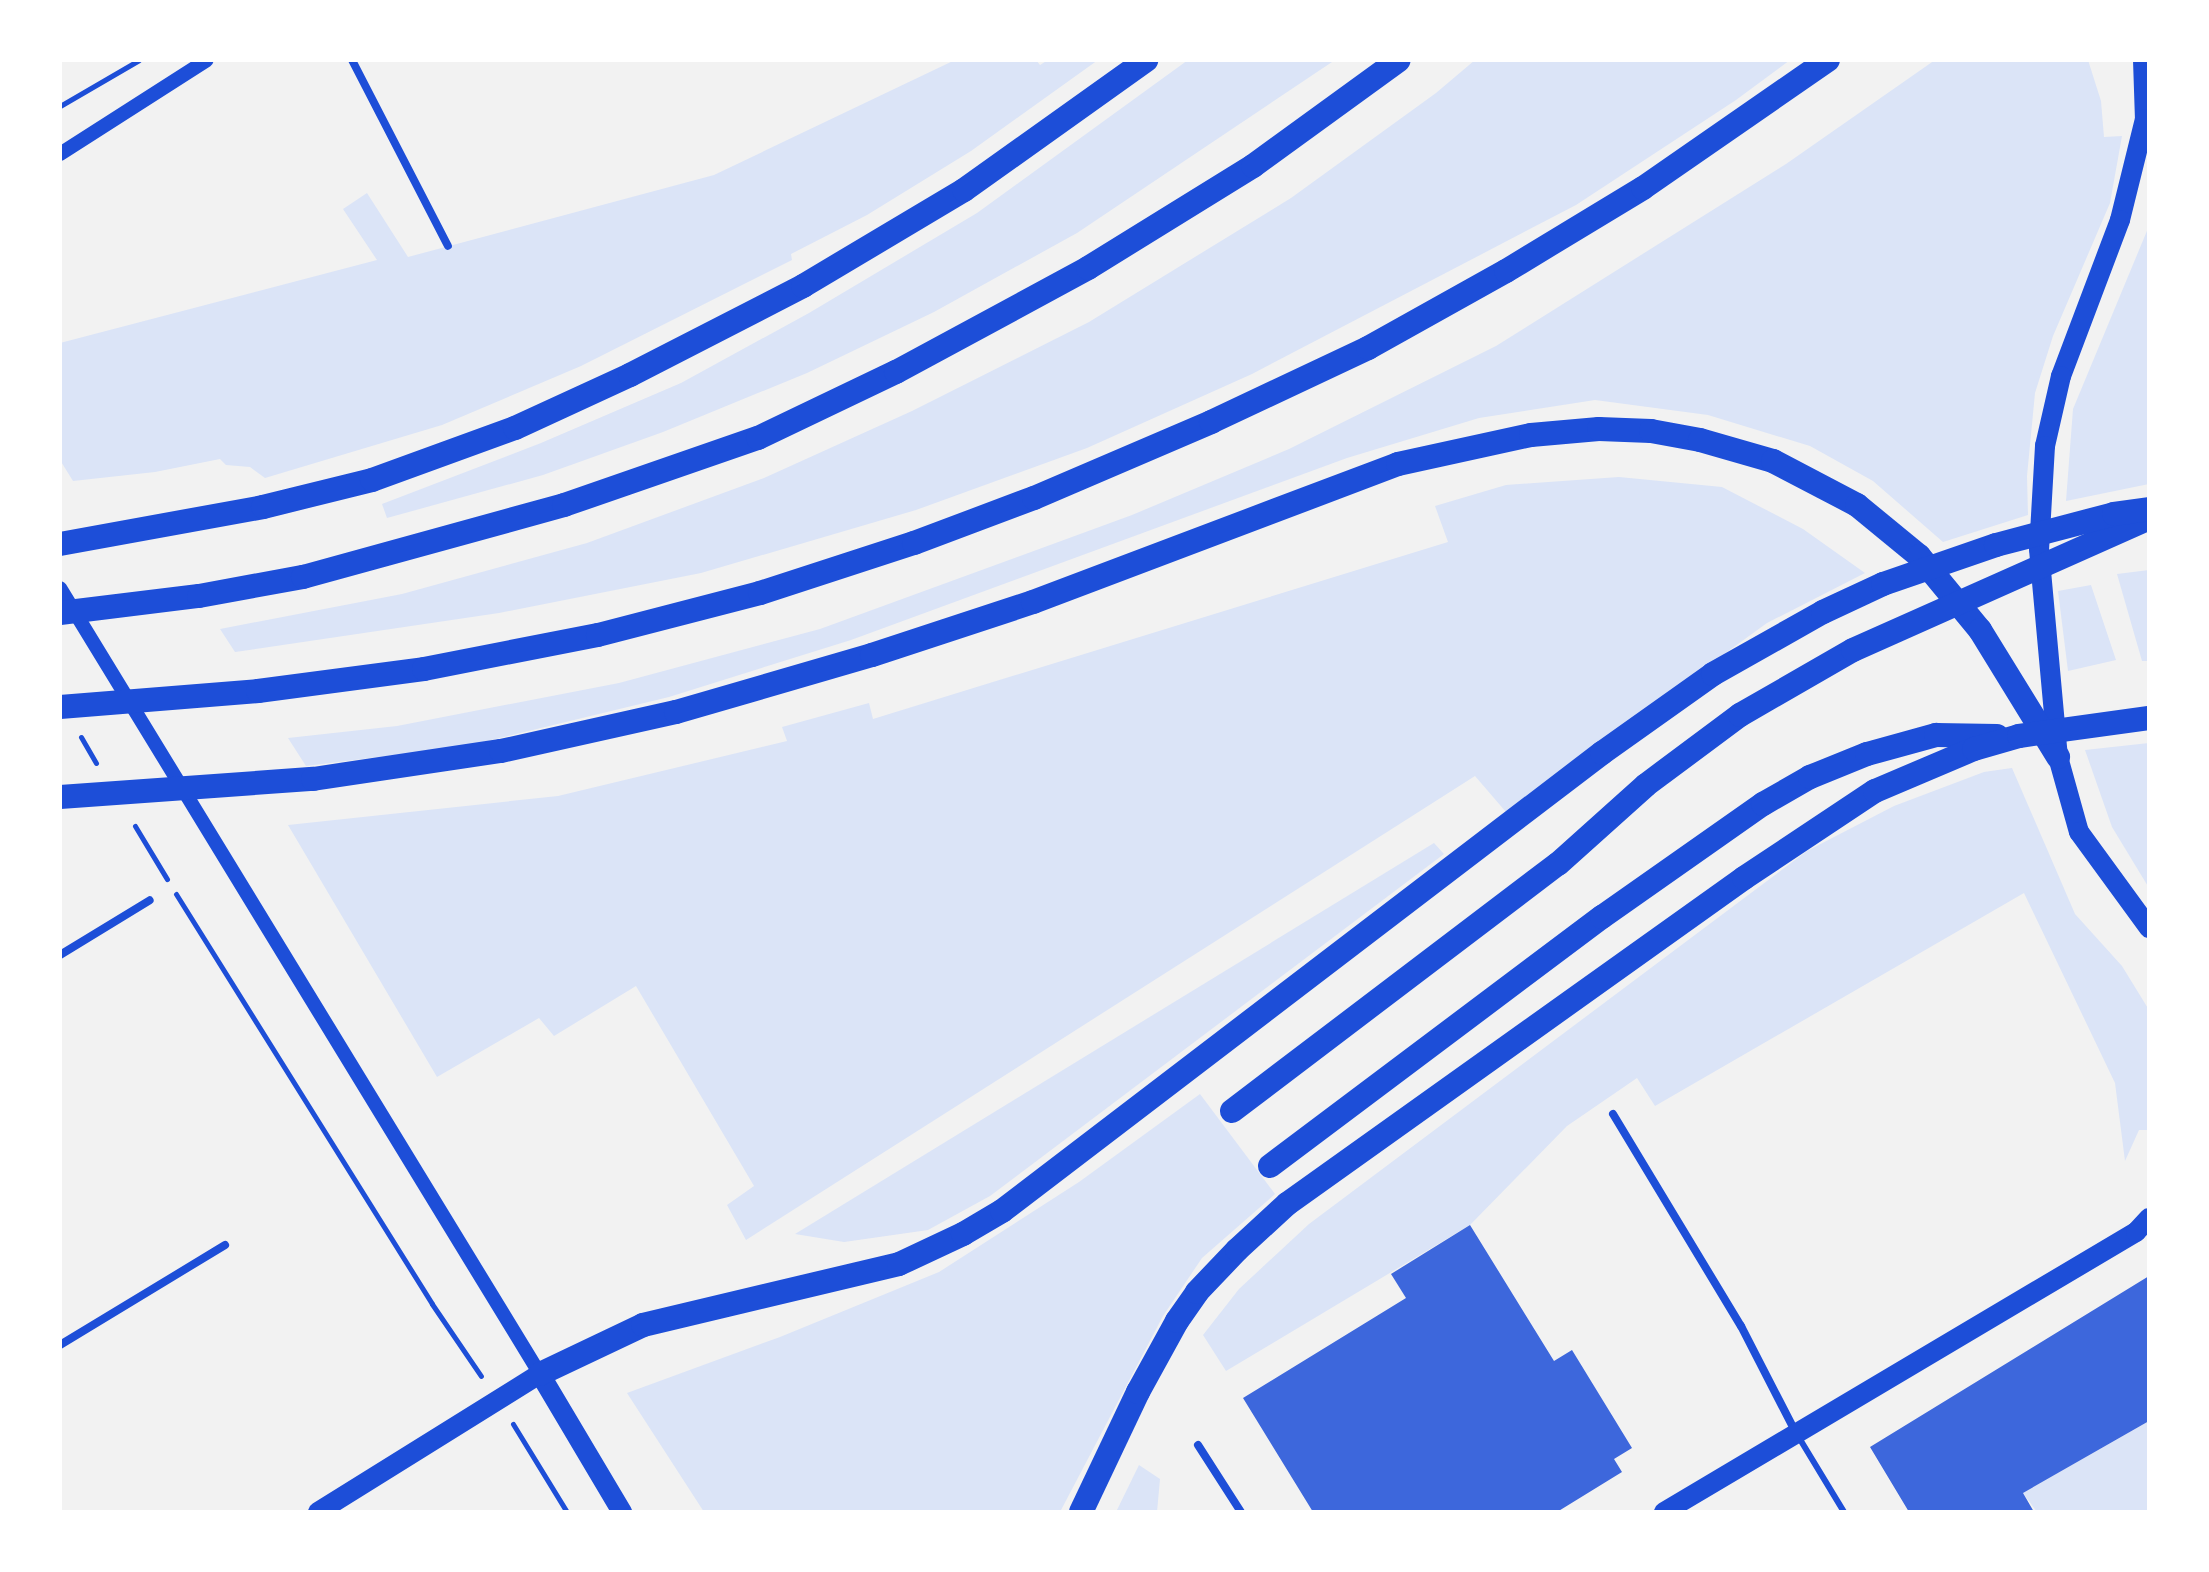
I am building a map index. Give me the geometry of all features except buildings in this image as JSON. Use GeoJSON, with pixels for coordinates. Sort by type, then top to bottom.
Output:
{"type":"FeatureCollection","features":[{"type":"Feature","properties":{"kind":"highway"},"geometry":{"type":"LineString","coordinates":[[60,544],[263,507],[372,480],[515,428],[630,375],[803,286],[964,190],[1146,60]]}},
{"type":"Feature","properties":{"kind":"highway"},"geometry":{"type":"LineString","coordinates":[[60,613],[199,596],[303,577],[564,505],[758,438],[896,372],[1088,268],[1253,166],[1399,60]]}},
{"type":"Feature","properties":{"kind":"highway"},"geometry":{"type":"LineString","coordinates":[[60,707],[258,691],[424,669],[598,635],[760,593],[914,543],[1034,498],[1211,422],[1368,348],[1506,271],[1643,188],[1818,67]]}},
{"type":"Feature","properties":{"kind":"highway"},"geometry":{"type":"LineString","coordinates":[[60,797],[313,779],[501,751],[676,712],[872,655],[1033,602],[1398,464],[1531,435],[1599,429],[1651,431],[1715,444],[1773,461],[1857,505],[1919,556],[1980,630],[2058,757]]}},
{"type":"Feature","properties":{"kind":"highway"},"geometry":{"type":"LineString","coordinates":[[540,1374],[643,1325],[899,1264],[963,1234],[1002,1211],[1669,704],[1761,645],[1883,584],[2026,537],[2114,514],[2149,509]]}},
{"type":"Feature","properties":{"kind":"highway"},"geometry":{"type":"LineString","coordinates":[[1232,1111],[1558,864],[1646,785],[1740,715],[1853,650],[2149,518]]}},
{"type":"Feature","properties":{"kind":"highway"},"geometry":{"type":"LineString","coordinates":[[1081,1512],[1138,1392],[1197,1292],[1287,1204],[1427,1101],[1818,826],[1875,791],[1974,749],[2019,736],[2149,718]]}},
{"type":"Feature","properties":{"kind":"highway"},"geometry":{"type":"LineString","coordinates":[[1270,1166],[1602,917],[1763,804],[1810,777],[1867,754],[1936,735],[2019,736]]}},
{"type":"Feature","properties":{"kind":"main road"},"geometry":{"type":"LineString","coordinates":[[2143,60],[2145,119],[2120,220],[2061,376],[2045,446],[2039,549],[2058,757],[2079,832],[2149,928]]}},
{"type":"Feature","properties":{"kind":"main road"},"geometry":{"type":"LineString","coordinates":[[1664,1512],[1795,1431],[2145,1225]]}},
{"type":"Feature","properties":{"kind":"main road"},"geometry":{"type":"LineString","coordinates":[[318,1512],[540,1374],[622,1512]]}},
{"type":"Feature","properties":{"kind":"street"},"geometry":{"type":"LineString","coordinates":[[60,154],[207,60]]}},
{"type":"Feature","properties":{"kind":"street"},"geometry":{"type":"LineString","coordinates":[[352,60],[448,246]]}},
{"type":"Feature","properties":{"kind":"street"},"geometry":{"type":"LineString","coordinates":[[60,588],[540,1374]]}},
{"type":"Feature","properties":{"kind":"street"},"geometry":{"type":"LineString","coordinates":[[60,955],[150,900]]}},
{"type":"Feature","properties":{"kind":"street"},"geometry":{"type":"LineString","coordinates":[[1613,1114],[1741,1326],[1795,1431]]}},
{"type":"Feature","properties":{"kind":"street"},"geometry":{"type":"LineString","coordinates":[[60,1345],[225,1245]]}},
{"type":"Feature","properties":{"kind":"street"},"geometry":{"type":"LineString","coordinates":[[1198,1445],[1241,1512]]}},
{"type":"Feature","properties":{"kind":"lane"},"geometry":{"type":"LineString","coordinates":[[1795,1431],[1844,1512]]}},
{"type":"Feature","properties":{"kind":"path"},"geometry":{"type":"LineString","coordinates":[[60,106],[139,60]]}},
{"type":"Feature","properties":{"kind":"path"},"geometry":{"type":"LineString","coordinates":[[76,729],[100,768]]}},
{"type":"Feature","properties":{"kind":"path"},"geometry":{"type":"LineString","coordinates":[[131,820],[432,1304],[499,1401],[567,1512]]}},
{"type":"Feature","properties":{"kind":"shaded area"},"geometry":{"type":"Polygon","coordinates":[[[955,60],[1036,60],[1040,65],[1048,60],[1098,60],[971,151],[867,215],[791,254],[792,260],[581,366],[442,425],[265,478],[250,467],[226,465],[220,459],[155,472],[73,481],[60,460],[60,343],[377,260],[343,209],[367,193],[408,257],[714,175],[955,60]]]}},
{"type":"Feature","properties":{"kind":"shaded area"},"geometry":{"type":"Polygon","coordinates":[[[1188,60],[1335,60],[1077,233],[934,312],[807,373],[663,432],[543,475],[387,518],[382,504],[541,443],[681,383],[809,313],[977,213],[1188,60]]]}},
{"type":"Feature","properties":{"kind":"shaded area"},"geometry":{"type":"Polygon","coordinates":[[[1475,60],[1790,60],[1736,100],[1576,205],[1252,374],[1087,448],[916,510],[701,573],[499,613],[235,652],[220,629],[402,594],[587,543],[764,478],[912,411],[1089,322],[1291,198],[1436,93],[1475,60]]]}},
{"type":"Feature","properties":{"kind":"shaded area"},"geometry":{"type":"Polygon","coordinates":[[[1935,60],[2088,60],[2101,101],[2104,137],[2122,136],[2110,203],[2053,336],[2035,393],[2027,476],[2028,515],[1943,542],[1873,481],[1810,446],[1708,415],[1595,400],[1479,418],[1347,458],[851,640],[669,697],[467,746],[306,766],[288,738],[397,726],[619,683],[820,629],[1132,515],[1289,449],[1496,346],[1786,164],[1935,60]]]}},
{"type":"Feature","properties":{"kind":"shaded area"},"geometry":{"type":"Polygon","coordinates":[[[2149,226],[2149,484],[2066,501],[2073,409],[2149,226]]]}},
{"type":"Feature","properties":{"kind":"shaded area"},"geometry":{"type":"Polygon","coordinates":[[[1619,477],[1722,487],[1803,529],[1865,573],[1767,623],[1506,812],[1475,776],[746,1240],[727,1205],[754,1186],[636,986],[554,1036],[539,1018],[437,1077],[288,825],[558,796],[787,741],[782,727],[869,703],[873,719],[1448,542],[1435,506],[1506,485],[1619,477]]]}},
{"type":"Feature","properties":{"kind":"shaded area"},"geometry":{"type":"Polygon","coordinates":[[[2149,570],[2149,661],[2142,661],[2117,574],[2149,570]]]}},
{"type":"Feature","properties":{"kind":"shaded area"},"geometry":{"type":"Polygon","coordinates":[[[2091,585],[2116,660],[2068,671],[2058,591],[2091,585]]]}},
{"type":"Feature","properties":{"kind":"shaded area"},"geometry":{"type":"Polygon","coordinates":[[[2149,743],[2149,888],[2112,827],[2085,750],[2149,743]]]}},
{"type":"Feature","properties":{"kind":"shaded area"},"geometry":{"type":"Polygon","coordinates":[[[2012,768],[2075,914],[2122,966],[2149,1010],[2149,1125],[2148,1130],[2139,1130],[2125,1161],[2115,1083],[2024,893],[1655,1106],[1637,1078],[1567,1126],[1470,1225],[1226,1371],[1203,1335],[1239,1289],[1309,1224],[1807,851],[1894,806],[1984,772],[2012,768]]]}},
{"type":"Feature","properties":{"kind":"shaded area"},"geometry":{"type":"Polygon","coordinates":[[[1434,843],[1444,854],[990,1196],[928,1230],[844,1242],[795,1234],[1434,843]]]}},
{"type":"Feature","properties":{"kind":"shaded area"},"geometry":{"type":"Polygon","coordinates":[[[1200,1094],[1275,1194],[1202,1258],[1163,1316],[1060,1512],[704,1512],[627,1393],[780,1337],[939,1272],[1079,1182],[1200,1094]]]}},
{"type":"Feature","properties":{"kind":"shaded area"},"geometry":{"type":"Polygon","coordinates":[[[2149,1421],[2149,1512],[2037,1512],[2023,1493],[2149,1421]]]}},
{"type":"Feature","properties":{"kind":"shaded area"},"geometry":{"type":"Polygon","coordinates":[[[1139,1465],[1160,1479],[1157,1512],[1116,1512],[1139,1465]]]}}]}
